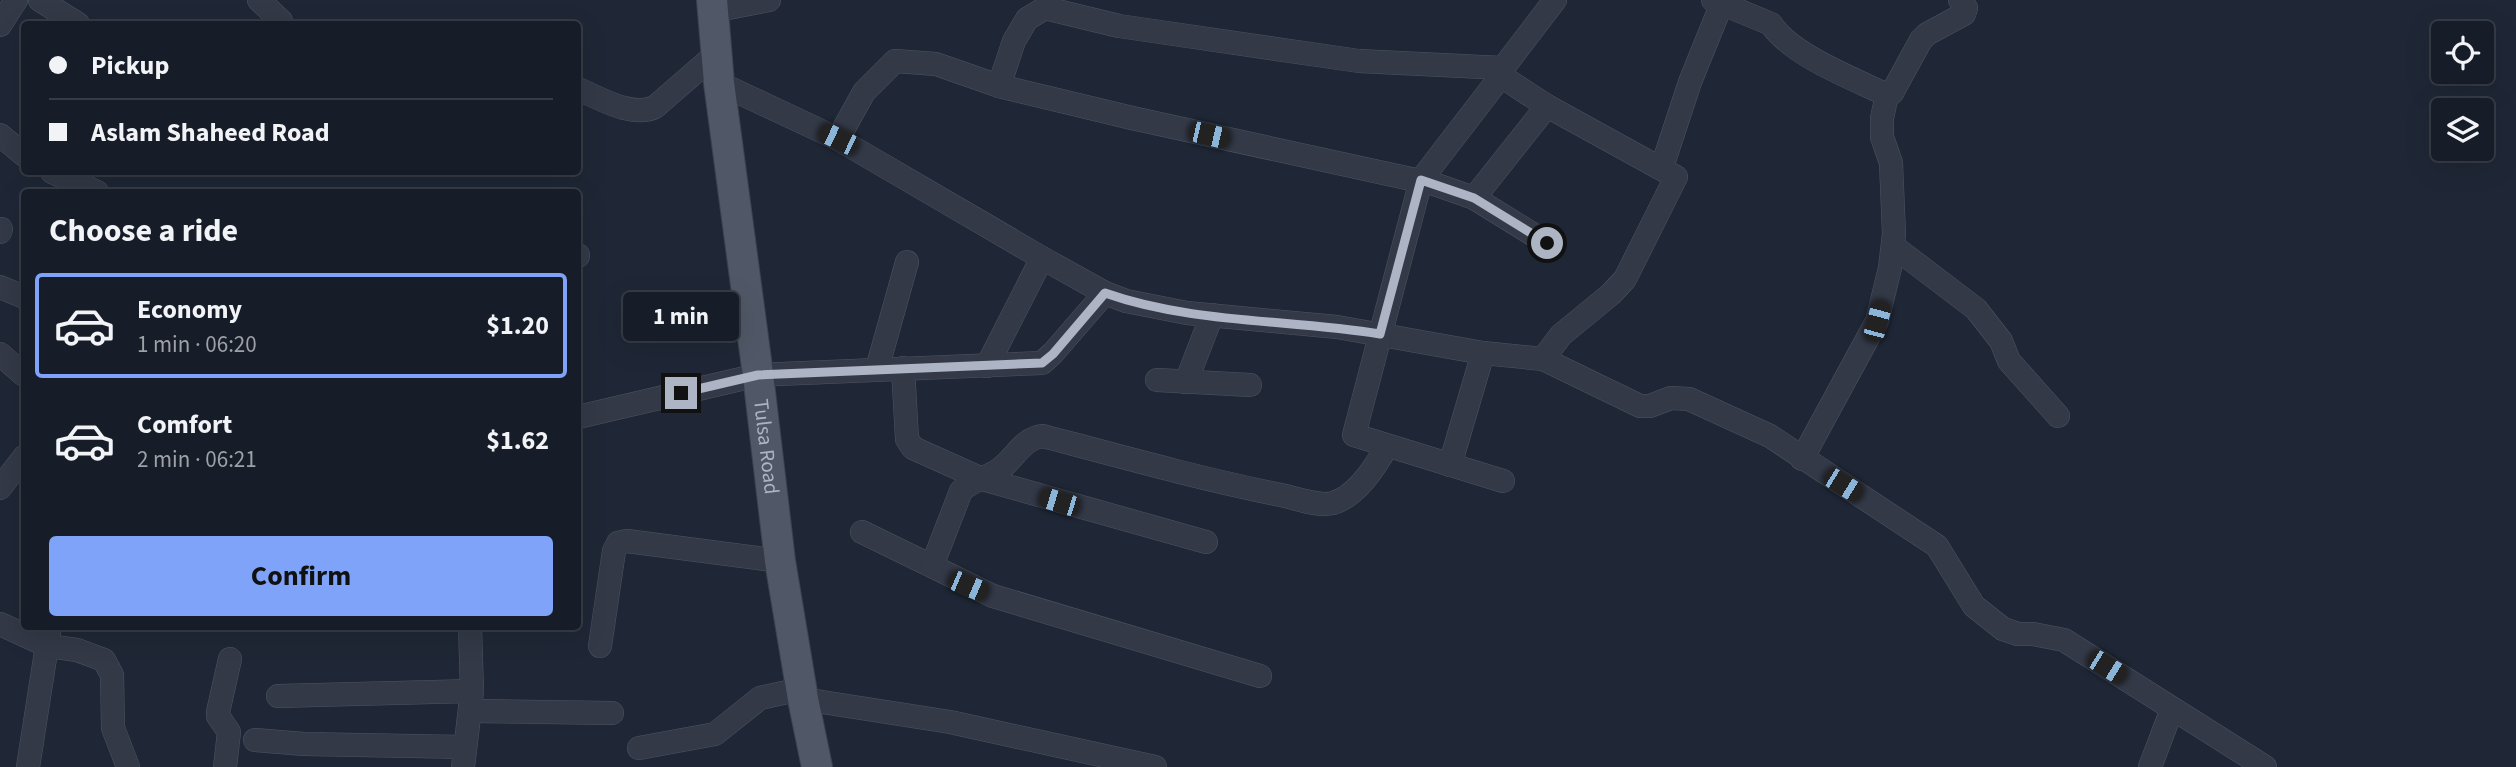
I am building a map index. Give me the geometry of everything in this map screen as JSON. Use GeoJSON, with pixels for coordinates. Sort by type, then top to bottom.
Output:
{"type":"FeatureCollection","features":[{"type":"Feature","properties":{"kind":"main road","name":"Tulsa Road"},"geometry":{"type":"LineString","coordinates":[[713,5],[717,68],[780,561],[817,767]]}},
{"type":"Feature","properties":{"kind":"street"},"geometry":{"type":"LineString","coordinates":[[0,25],[16,0]]}},
{"type":"Feature","properties":{"kind":"street"},"geometry":{"type":"LineString","coordinates":[[40,0],[73,21]]}},
{"type":"Feature","properties":{"kind":"street"},"geometry":{"type":"LineString","coordinates":[[258,0],[281,21]]}},
{"type":"Feature","properties":{"kind":"street"},"geometry":{"type":"LineString","coordinates":[[713,5],[769,0]]}},
{"type":"Feature","properties":{"kind":"street"},"geometry":{"type":"LineString","coordinates":[[1503,481],[1354,435],[1421,180],[1555,0]]}},
{"type":"Feature","properties":{"kind":"street"},"geometry":{"type":"LineString","coordinates":[[1887,95],[1892,93],[1921,40],[1964,14],[1966,8],[1960,0]]}},
{"type":"Feature","properties":{"kind":"street"},"geometry":{"type":"LineString","coordinates":[[1662,167],[1690,82],[1722,2],[1771,24],[1777,33],[1798,51],[1887,95]]}},
{"type":"Feature","properties":{"kind":"street"},"geometry":{"type":"LineString","coordinates":[[999,86],[1014,41],[1027,19],[1043,4],[1119,26],[1359,61],[1502,72],[1547,106],[1676,177],[1625,279],[1611,295],[1561,335],[1543,359]]}},
{"type":"Feature","properties":{"kind":"street"},"geometry":{"type":"LineString","coordinates":[[838,139],[864,92],[895,61],[936,64],[999,86],[1132,118],[1421,180],[1474,198],[1547,243]]}},
{"type":"Feature","properties":{"kind":"street"},"geometry":{"type":"LineString","coordinates":[[581,90],[622,108],[648,110],[717,68],[1105,293],[1155,308],[1337,327],[1483,353],[1543,359],[1640,406],[1650,406],[1671,398],[1689,399],[1770,436],[1937,546],[1974,606],[2003,629],[2018,634],[2064,640],[2264,767]]}},
{"type":"Feature","properties":{"kind":"street"},"geometry":{"type":"LineString","coordinates":[[1802,458],[1877,321],[1890,268],[1893,246],[1891,163],[1882,137],[1882,118],[1887,95]]}},
{"type":"Feature","properties":{"kind":"street"},"geometry":{"type":"LineString","coordinates":[[1474,198],[1547,106]]}},
{"type":"Feature","properties":{"kind":"street"},"geometry":{"type":"LineString","coordinates":[[0,135],[21,152]]}},
{"type":"Feature","properties":{"kind":"street"},"geometry":{"type":"LineString","coordinates":[[59,175],[90,189]]}},
{"type":"Feature","properties":{"kind":"street"},"geometry":{"type":"LineString","coordinates":[[1893,246],[1976,309],[1995,337],[2001,341],[2009,362],[2058,415]]}},
{"type":"Feature","properties":{"kind":"street"},"geometry":{"type":"LineString","coordinates":[[987,366],[1042,258]]}},
{"type":"Feature","properties":{"kind":"street"},"geometry":{"type":"LineString","coordinates":[[877,369],[907,262]]}},
{"type":"Feature","properties":{"kind":"street"},"geometry":{"type":"LineString","coordinates":[[0,287],[21,296]]}},
{"type":"Feature","properties":{"kind":"street"},"geometry":{"type":"LineString","coordinates":[[581,416],[758,375],[1042,363],[1053,354],[1105,293]]}},
{"type":"Feature","properties":{"kind":"street"},"geometry":{"type":"LineString","coordinates":[[1186,382],[1212,315]]}},
{"type":"Feature","properties":{"kind":"street"},"geometry":{"type":"LineString","coordinates":[[1450,465],[1483,353]]}},
{"type":"Feature","properties":{"kind":"street"},"geometry":{"type":"LineString","coordinates":[[0,354],[21,372]]}},
{"type":"Feature","properties":{"kind":"street"},"geometry":{"type":"LineString","coordinates":[[903,368],[907,439],[912,448],[982,479],[1206,542]]}},
{"type":"Feature","properties":{"kind":"street"},"geometry":{"type":"LineString","coordinates":[[1157,380],[1250,385]]}},
{"type":"Feature","properties":{"kind":"street"},"geometry":{"type":"LineString","coordinates":[[932,566],[961,491],[969,484],[1003,467],[1028,441],[1043,436],[1252,489],[1331,504],[1347,496],[1377,464],[1387,446]]}},
{"type":"Feature","properties":{"kind":"street"},"geometry":{"type":"LineString","coordinates":[[0,488],[21,461]]}},
{"type":"Feature","properties":{"kind":"street"},"geometry":{"type":"LineString","coordinates":[[862,532],[993,596],[1260,676]]}},
{"type":"Feature","properties":{"kind":"street"},"geometry":{"type":"LineString","coordinates":[[600,646],[614,551],[618,543],[628,541],[780,561]]}},
{"type":"Feature","properties":{"kind":"street"},"geometry":{"type":"LineString","coordinates":[[0,624],[21,629]]}},
{"type":"Feature","properties":{"kind":"street"},"geometry":{"type":"LineString","coordinates":[[24,630],[49,636],[104,660],[112,675],[113,728],[128,767]]}},
{"type":"Feature","properties":{"kind":"street"},"geometry":{"type":"LineString","coordinates":[[255,740],[464,757],[471,701],[470,630]]}},
{"type":"Feature","properties":{"kind":"street"},"geometry":{"type":"LineString","coordinates":[[28,767],[49,636]]}},
{"type":"Feature","properties":{"kind":"street"},"geometry":{"type":"LineString","coordinates":[[225,767],[229,732],[218,712],[230,659]]}},
{"type":"Feature","properties":{"kind":"street"},"geometry":{"type":"LineString","coordinates":[[639,748],[715,734],[760,698],[802,694],[950,722],[1155,767]]}},
{"type":"Feature","properties":{"kind":"street"},"geometry":{"type":"LineString","coordinates":[[278,696],[471,701],[612,713]]}},
{"type":"Feature","properties":{"kind":"street"},"geometry":{"type":"LineString","coordinates":[[2150,767],[2172,709]]}},
{"type":"Feature","properties":{"kind":"route"},"geometry":{"type":"LineString","coordinates":[[681,393],[758,375],[1042,363],[1053,354],[1105,293],[1155,308],[1188,313],[1337,327],[1380,334],[1421,180],[1474,198],[1547,243]]}}]}
